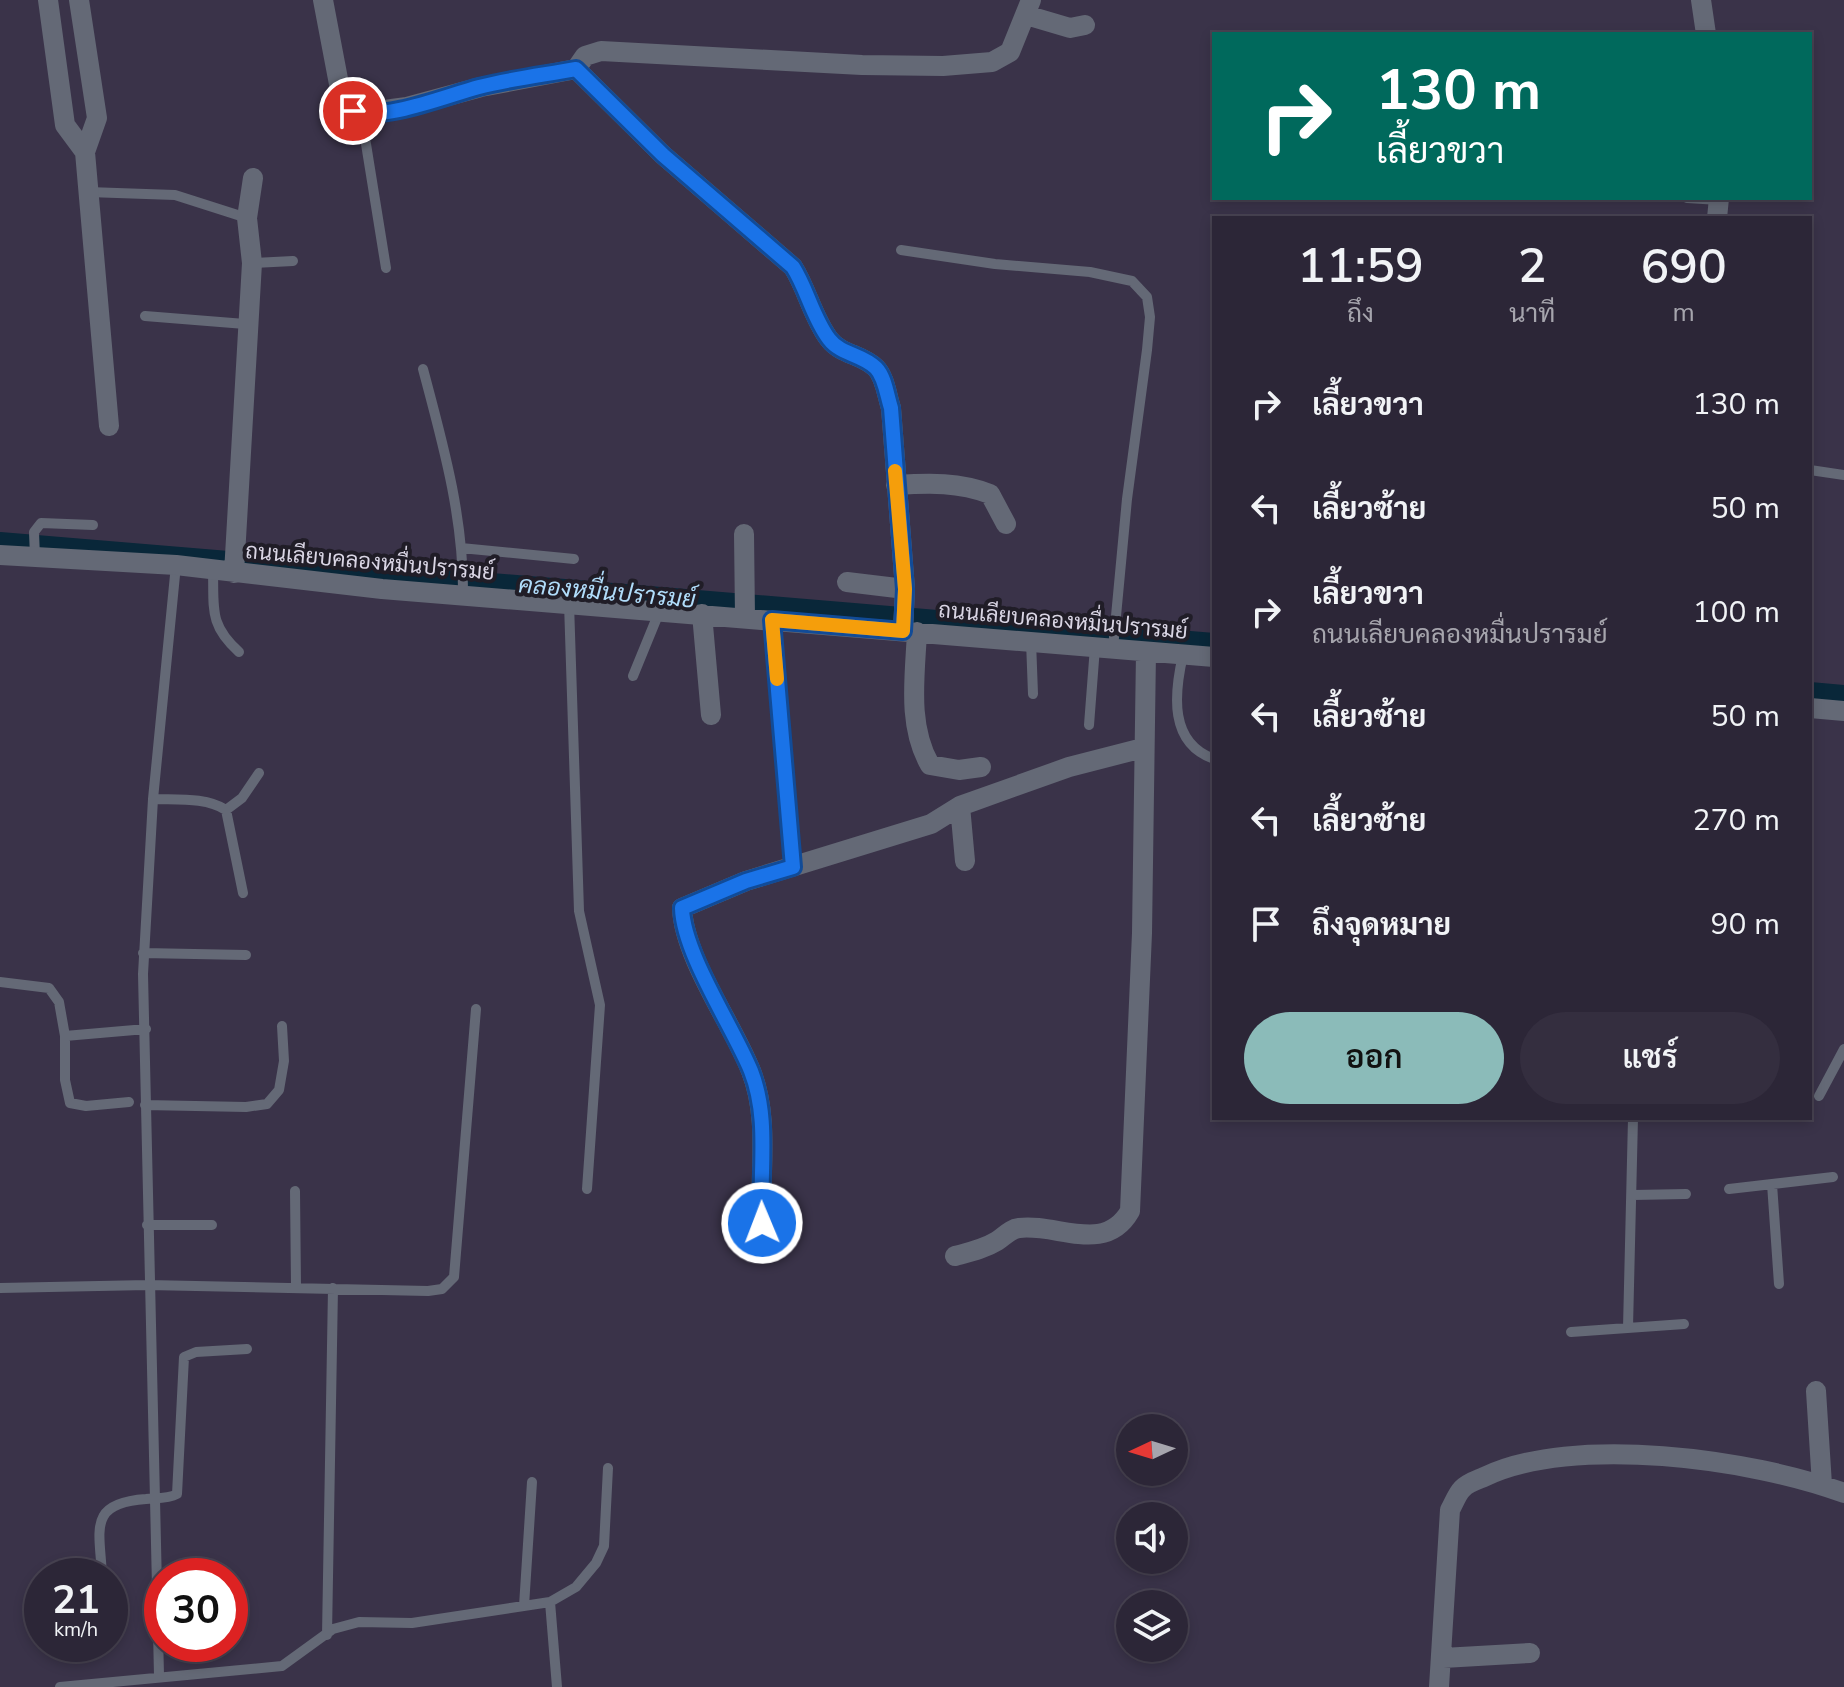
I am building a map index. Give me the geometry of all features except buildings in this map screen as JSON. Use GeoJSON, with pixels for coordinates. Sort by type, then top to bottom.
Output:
{"type":"FeatureCollection","features":[{"type":"Feature","properties":{"kind":"street"},"geometry":{"type":"LineString","coordinates":[[48,0],[65,125],[85,152]]}},
{"type":"Feature","properties":{"kind":"street"},"geometry":{"type":"LineString","coordinates":[[79,0],[97,118],[85,152],[109,426]]}},
{"type":"Feature","properties":{"kind":"street"},"geometry":{"type":"LineString","coordinates":[[323,0],[342,100],[361,113],[407,107],[481,87],[576,69],[585,56],[601,51],[943,66],[992,62],[1010,52],[1029,8],[1048,24],[1070,28],[1085,25]]}},
{"type":"Feature","properties":{"kind":"street"},"geometry":{"type":"LineString","coordinates":[[1701,0],[1706,32]]}},
{"type":"Feature","properties":{"kind":"street"},"geometry":{"type":"LineString","coordinates":[[576,69],[663,155],[793,267],[834,345],[877,368],[891,408],[914,708],[920,748],[930,765],[959,770],[981,767]]}},
{"type":"Feature","properties":{"kind":"street"},"geometry":{"type":"LineString","coordinates":[[223,572],[252,263],[247,218],[253,178]]}},
{"type":"Feature","properties":{"kind":"street"},"geometry":{"type":"LineString","coordinates":[[896,485],[955,484],[973,487],[990,494],[1006,524]]}},
{"type":"Feature","properties":{"kind":"street"},"geometry":{"type":"LineString","coordinates":[[744,534],[745,604]]}},
{"type":"Feature","properties":{"kind":"street","name":"ถนนเลียบคลองหมื่นปรารมย์"},"geometry":{"type":"LineString","coordinates":[[0,555],[176,565],[223,572],[702,614],[745,604],[772,620],[908,628],[1031,641],[1109,637],[1146,652],[1212,657]]}},
{"type":"Feature","properties":{"kind":"street"},"geometry":{"type":"LineString","coordinates":[[847,582],[905,594]]}},
{"type":"Feature","properties":{"kind":"street"},"geometry":{"type":"LineString","coordinates":[[702,614],[711,715]]}},
{"type":"Feature","properties":{"kind":"street"},"geometry":{"type":"LineString","coordinates":[[955,1256],[979,1250],[1014,1228],[1049,1229],[1083,1237],[1106,1232],[1122,1224],[1130,1211],[1142,933],[1146,652]]}},
{"type":"Feature","properties":{"kind":"street"},"geometry":{"type":"LineString","coordinates":[[1812,708],[1844,711]]}},
{"type":"Feature","properties":{"kind":"street"},"geometry":{"type":"LineString","coordinates":[[762,1223],[760,1105],[751,1072],[700,966],[682,912],[686,904],[931,824],[960,806],[1069,767],[1143,748]]}},
{"type":"Feature","properties":{"kind":"street"},"geometry":{"type":"LineString","coordinates":[[960,806],[965,861]]}},
{"type":"Feature","properties":{"kind":"street"},"geometry":{"type":"LineString","coordinates":[[1816,1391],[1822,1485]]}},
{"type":"Feature","properties":{"kind":"street"},"geometry":{"type":"LineString","coordinates":[[1439,1687],[1453,1658],[1450,1510],[1463,1488],[1492,1473],[1528,1459],[1549,1456],[1617,1456],[1739,1467],[1822,1485],[1844,1493]]}},
{"type":"Feature","properties":{"kind":"street"},"geometry":{"type":"LineString","coordinates":[[1453,1658],[1530,1653]]}},
{"type":"Feature","properties":{"kind":"lane"},"geometry":{"type":"LineString","coordinates":[[361,113],[386,268]]}},
{"type":"Feature","properties":{"kind":"lane"},"geometry":{"type":"LineString","coordinates":[[88,192],[175,195],[247,218]]}},
{"type":"Feature","properties":{"kind":"lane"},"geometry":{"type":"LineString","coordinates":[[1696,200],[1718,205]]}},
{"type":"Feature","properties":{"kind":"lane"},"geometry":{"type":"LineString","coordinates":[[901,250],[995,264],[1090,272],[1132,281],[1147,297],[1147,350],[1109,637],[1089,725]]}},
{"type":"Feature","properties":{"kind":"lane"},"geometry":{"type":"LineString","coordinates":[[252,263],[293,261]]}},
{"type":"Feature","properties":{"kind":"lane"},"geometry":{"type":"LineString","coordinates":[[145,316],[245,324]]}},
{"type":"Feature","properties":{"kind":"lane"},"geometry":{"type":"LineString","coordinates":[[423,369],[448,466],[461,548],[463,591]]}},
{"type":"Feature","properties":{"kind":"lane"},"geometry":{"type":"LineString","coordinates":[[1812,470],[1844,475]]}},
{"type":"Feature","properties":{"kind":"lane"},"geometry":{"type":"LineString","coordinates":[[35,557],[34,532],[41,523],[93,525]]}},
{"type":"Feature","properties":{"kind":"lane"},"geometry":{"type":"LineString","coordinates":[[461,548],[574,559]]}},
{"type":"Feature","properties":{"kind":"lane"},"geometry":{"type":"LineString","coordinates":[[159,1675],[143,953],[153,799],[176,565]]}},
{"type":"Feature","properties":{"kind":"lane"},"geometry":{"type":"LineString","coordinates":[[223,572],[214,621],[223,638],[239,652]]}},
{"type":"Feature","properties":{"kind":"lane"},"geometry":{"type":"LineString","coordinates":[[569,603],[579,911],[600,1005],[587,1189]]}},
{"type":"Feature","properties":{"kind":"lane"},"geometry":{"type":"LineString","coordinates":[[633,676],[660,610]]}},
{"type":"Feature","properties":{"kind":"lane"},"geometry":{"type":"LineString","coordinates":[[772,620],[793,867]]}},
{"type":"Feature","properties":{"kind":"lane"},"geometry":{"type":"LineString","coordinates":[[1031,641],[1033,694]]}},
{"type":"Feature","properties":{"kind":"lane"},"geometry":{"type":"LineString","coordinates":[[1183,655],[1177,681],[1179,724],[1190,745],[1212,758]]}},
{"type":"Feature","properties":{"kind":"lane"},"geometry":{"type":"LineString","coordinates":[[226,810],[242,798],[259,773]]}},
{"type":"Feature","properties":{"kind":"lane"},"geometry":{"type":"LineString","coordinates":[[153,799],[204,802],[226,810]]}},
{"type":"Feature","properties":{"kind":"lane"},"geometry":{"type":"LineString","coordinates":[[226,810],[243,893]]}},
{"type":"Feature","properties":{"kind":"lane"},"geometry":{"type":"LineString","coordinates":[[143,953],[246,955]]}},
{"type":"Feature","properties":{"kind":"lane"},"geometry":{"type":"LineString","coordinates":[[0,982],[49,988],[59,1002],[65,1036],[65,1080],[70,1103],[86,1106],[129,1102]]}},
{"type":"Feature","properties":{"kind":"lane"},"geometry":{"type":"LineString","coordinates":[[0,1288],[148,1285],[442,1289],[454,1277],[476,1009]]}},
{"type":"Feature","properties":{"kind":"lane"},"geometry":{"type":"LineString","coordinates":[[145,1105],[246,1107],[267,1104],[279,1090],[284,1061],[282,1026]]}},
{"type":"Feature","properties":{"kind":"lane"},"geometry":{"type":"LineString","coordinates":[[65,1036],[146,1029]]}},
{"type":"Feature","properties":{"kind":"lane"},"geometry":{"type":"LineString","coordinates":[[1819,1096],[1844,1049]]}},
{"type":"Feature","properties":{"kind":"lane"},"geometry":{"type":"LineString","coordinates":[[1628,1328],[1633,1120]]}},
{"type":"Feature","properties":{"kind":"lane"},"geometry":{"type":"LineString","coordinates":[[1729,1189],[1833,1177]]}},
{"type":"Feature","properties":{"kind":"lane"},"geometry":{"type":"LineString","coordinates":[[1772,1184],[1779,1284]]}},
{"type":"Feature","properties":{"kind":"lane"},"geometry":{"type":"LineString","coordinates":[[295,1191],[296,1287]]}},
{"type":"Feature","properties":{"kind":"lane"},"geometry":{"type":"LineString","coordinates":[[1633,1195],[1686,1194]]}},
{"type":"Feature","properties":{"kind":"lane"},"geometry":{"type":"LineString","coordinates":[[147,1225],[212,1225]]}},
{"type":"Feature","properties":{"kind":"lane"},"geometry":{"type":"LineString","coordinates":[[327,1635],[333,1288]]}},
{"type":"Feature","properties":{"kind":"lane"},"geometry":{"type":"LineString","coordinates":[[1571,1332],[1684,1324]]}},
{"type":"Feature","properties":{"kind":"lane"},"geometry":{"type":"LineString","coordinates":[[101,1558],[99,1523],[103,1514],[122,1501],[177,1494],[184,1357],[196,1352],[247,1349]]}},
{"type":"Feature","properties":{"kind":"lane"},"geometry":{"type":"LineString","coordinates":[[60,1687],[159,1675],[282,1666],[333,1629],[359,1622],[412,1623],[550,1602],[576,1587],[596,1563],[604,1546],[608,1468]]}},
{"type":"Feature","properties":{"kind":"lane"},"geometry":{"type":"LineString","coordinates":[[524,1606],[532,1482]]}},
{"type":"Feature","properties":{"kind":"lane"},"geometry":{"type":"LineString","coordinates":[[550,1602],[557,1687]]}},
{"type":"Feature","properties":{"kind":"waterway","name":"คลองหมื่นปรารมย์"},"geometry":{"type":"LineString","coordinates":[[0,541],[1212,642]]}},
{"type":"Feature","properties":{"kind":"waterway","name":"คลองหมื่นปรารมย์"},"geometry":{"type":"LineString","coordinates":[[1812,691],[1844,694]]}},
{"type":"Feature","properties":{"kind":"slow traffic"},"geometry":{"type":"LineString","coordinates":[[777,679],[772,620],[903,631],[905,589],[895,471]]}},
{"type":"Feature","properties":{"kind":"route"},"geometry":{"type":"LineString","coordinates":[[353,111],[361,113],[407,107],[481,87],[576,69],[663,155],[793,267],[834,345],[877,368],[885,386],[891,408],[905,589],[903,631],[772,620],[793,867],[746,881],[682,908],[700,966],[751,1072],[760,1105],[762,1223]]}}]}
